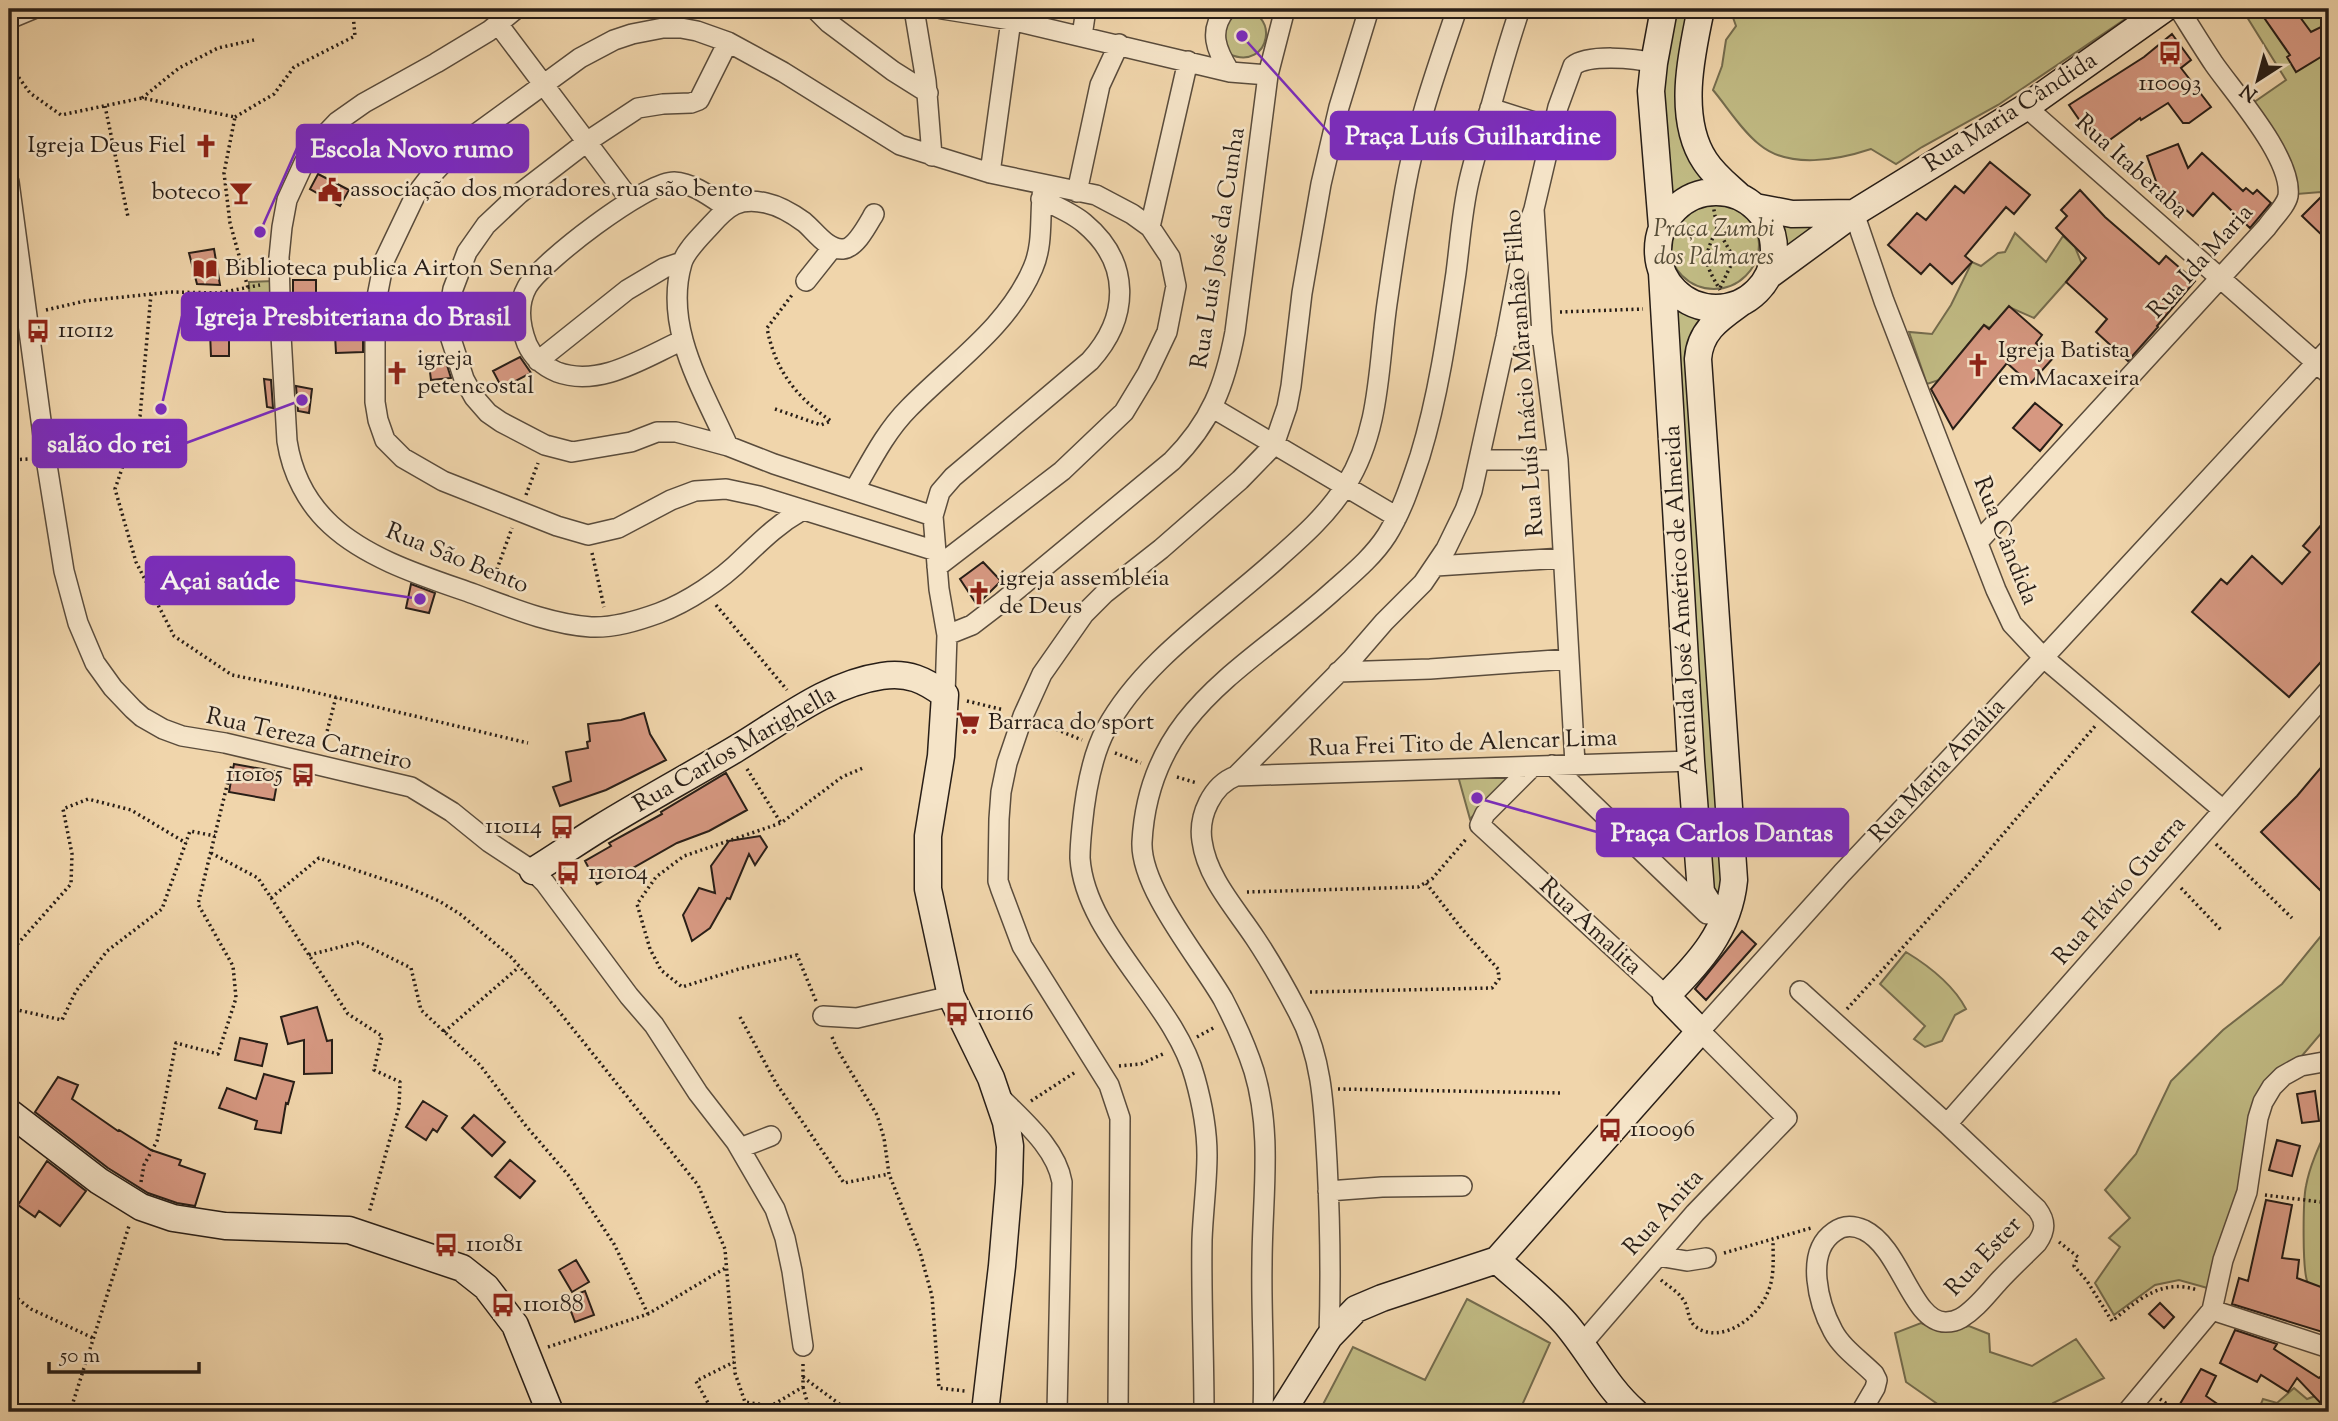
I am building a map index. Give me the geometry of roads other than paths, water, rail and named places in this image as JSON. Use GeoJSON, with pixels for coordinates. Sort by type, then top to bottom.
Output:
{"type":"FeatureCollection","features":[{"type":"Feature","properties":{"kind":"street"},"geometry":{"type":"LineString","coordinates":[[9,19],[33,9]]}},
{"type":"Feature","properties":{"kind":"street","name":"Rua São Bento"},"geometry":{"type":"LineString","coordinates":[[516,9],[498,24],[436,63],[364,103],[337,122],[310,152],[289,193],[282,227],[280,319],[284,416],[290,462],[298,481],[328,522],[343,535],[403,568],[560,623],[608,627],[662,612],[703,589],[743,559],[776,526],[801,511]]}},
{"type":"Feature","properties":{"kind":"street"},"geometry":{"type":"LineString","coordinates":[[815,9],[829,23],[893,71],[928,93]]}},
{"type":"Feature","properties":{"kind":"street"},"geometry":{"type":"LineString","coordinates":[[914,9],[928,93],[932,156]]}},
{"type":"Feature","properties":{"kind":"street"},"geometry":{"type":"LineString","coordinates":[[942,9],[1011,20],[1230,72],[1268,75]]}},
{"type":"Feature","properties":{"kind":"street"},"geometry":{"type":"LineString","coordinates":[[1082,36],[1086,9]]}},
{"type":"Feature","properties":{"kind":"street"},"geometry":{"type":"LineString","coordinates":[[1226,9],[1216,26],[1214,42],[1230,72]]}},
{"type":"Feature","properties":{"kind":"street","name":"Rua Luís José da Cunha"},"geometry":{"type":"LineString","coordinates":[[947,635],[972,625],[1002,602],[1172,461],[1185,448],[1213,408],[1229,366],[1236,332],[1268,75],[1285,9]]}},
{"type":"Feature","properties":{"kind":"street"},"geometry":{"type":"LineString","coordinates":[[1118,1412],[1121,1131],[1117,1106],[1099,1067],[1032,964],[1014,929],[1001,890],[998,866],[1001,792],[1007,763],[1023,716],[1042,674],[1084,614],[1105,593],[1161,549],[1240,480],[1274,445],[1291,386],[1302,293],[1321,184],[1339,107],[1369,9]]}},
{"type":"Feature","properties":{"kind":"street"},"geometry":{"type":"LineString","coordinates":[[1204,1412],[1202,1251],[1206,1129],[1189,1056],[1110,934],[1087,887],[1080,859],[1083,824],[1098,747],[1112,720],[1160,660],[1312,526],[1346,486],[1362,453],[1381,374],[1387,298],[1412,154],[1423,109],[1457,9]]}},
{"type":"Feature","properties":{"kind":"street"},"geometry":{"type":"LineString","coordinates":[[1263,1412],[1264,1114],[1252,1065],[1232,1018],[1161,900],[1143,861],[1144,826],[1156,769],[1168,746],[1200,704],[1239,667],[1310,611],[1368,558],[1386,537],[1397,517],[1412,482],[1426,436],[1440,373],[1469,181],[1520,9]]}},
{"type":"Feature","properties":{"kind":"street"},"geometry":{"type":"LineString","coordinates":[[1662,227],[1651,91],[1664,9]]}},
{"type":"Feature","properties":{"kind":"street"},"geometry":{"type":"LineString","coordinates":[[1701,9],[1692,64],[1689,117],[1692,131],[1698,149],[1714,174],[1747,201],[1767,222],[1773,239],[1774,258],[1768,276],[1757,291],[1742,302],[1728,307],[1697,305],[1670,287],[1662,273],[1657,242],[1669,214],[1680,203],[1693,196],[1707,192],[1723,192],[1747,201],[1792,214],[1854,213]]}},
{"type":"Feature","properties":{"kind":"street","name":"Rua Maria Cândida"},"geometry":{"type":"LineString","coordinates":[[1768,276],[1854,213],[2026,107],[2164,9]]}},
{"type":"Feature","properties":{"kind":"street","name":"Rua Ida Maria"},"geometry":{"type":"LineString","coordinates":[[1978,542],[2267,227],[2288,198],[2287,181],[2263,131],[2199,43],[2179,9]]}},
{"type":"Feature","properties":{"kind":"street"},"geometry":{"type":"LineString","coordinates":[[990,173],[1011,20]]}},
{"type":"Feature","properties":{"kind":"street"},"geometry":{"type":"LineString","coordinates":[[498,24],[631,201]]}},
{"type":"Feature","properties":{"kind":"street"},"geometry":{"type":"LineString","coordinates":[[663,28],[681,28],[729,42],[823,96],[900,145],[1042,191],[1096,195],[1112,202],[1150,227],[1170,257],[1176,286],[1167,332],[1147,374],[1124,412],[1062,471],[937,559],[741,491],[710,488],[671,500],[618,528],[588,535],[557,526],[443,481],[413,465],[393,450],[381,429],[375,402],[375,320],[384,261],[415,196],[458,147],[580,58],[632,34],[663,28]]}},
{"type":"Feature","properties":{"kind":"street"},"geometry":{"type":"LineString","coordinates":[[729,42],[699,100],[638,108],[588,141],[519,194],[486,225],[467,252],[451,298],[450,336],[464,379],[474,397],[494,417],[545,446],[572,452],[631,442],[657,432],[676,432],[728,446],[774,464],[933,516]]}},
{"type":"Feature","properties":{"kind":"street"},"geometry":{"type":"LineString","coordinates":[[1077,192],[1100,85],[1119,44]]}},
{"type":"Feature","properties":{"kind":"street","name":"Rua Luís Inácio Maranhão Filho"},"geometry":{"type":"LineString","coordinates":[[1575,764],[1558,460],[1542,334],[1534,209],[1553,128],[1573,66],[1588,59],[1654,63]]}},
{"type":"Feature","properties":{"kind":"street"},"geometry":{"type":"LineString","coordinates":[[1150,227],[1188,61]]}},
{"type":"Feature","properties":{"kind":"street","name":"Rua Itaberaba"},"geometry":{"type":"LineString","coordinates":[[2026,107],[2218,278],[2325,362]]}},
{"type":"Feature","properties":{"kind":"street"},"geometry":{"type":"LineString","coordinates":[[1490,108],[1553,128]]}},
{"type":"Feature","properties":{"kind":"street","name":"Rua Tereza Carneiro"},"geometry":{"type":"LineString","coordinates":[[9,182],[64,571],[78,623],[95,663],[113,688],[149,722],[182,736],[236,746],[421,791],[533,871],[654,1025],[698,1093],[740,1148],[775,1209],[792,1271],[803,1346]]}},
{"type":"Feature","properties":{"kind":"street"},"geometry":{"type":"LineString","coordinates":[[683,340],[615,371],[590,377],[569,376],[538,361],[528,348],[520,314],[524,295],[536,276],[554,258],[653,187],[674,182],[696,188],[726,208]]}},
{"type":"Feature","properties":{"kind":"street"},"geometry":{"type":"LineString","coordinates":[[855,489],[880,444],[908,408],[969,352],[1014,302],[1038,254],[1042,191]]}},
{"type":"Feature","properties":{"kind":"street"},"geometry":{"type":"LineString","coordinates":[[1042,191],[1082,221],[1110,251],[1120,284],[1115,320],[1100,350],[1090,361],[940,492],[933,516],[939,589],[947,635],[946,695],[941,755],[928,836],[928,871],[930,900],[951,996],[1006,1103],[1048,1150],[1062,1182],[1057,1412]]}},
{"type":"Feature","properties":{"kind":"street"},"geometry":{"type":"LineString","coordinates":[[728,446],[695,374],[683,340],[677,316],[682,262],[726,208],[740,202],[769,203],[795,216],[833,247],[841,250],[847,248],[874,214]]}},
{"type":"Feature","properties":{"kind":"street"},"geometry":{"type":"LineString","coordinates":[[1329,1337],[1331,1272],[1322,1089],[1305,1026],[1275,968],[1213,876],[1202,842],[1201,828],[1206,809],[1220,785],[1236,776],[1423,583],[1436,566],[1465,510],[1479,460],[1526,232],[1534,209]]}},
{"type":"Feature","properties":{"kind":"street","name":"Rua Cândida"},"geometry":{"type":"LineString","coordinates":[[1854,213],[1996,590],[2012,624],[2044,658],[2106,713],[2223,810]]}},
{"type":"Feature","properties":{"kind":"street"},"geometry":{"type":"LineString","coordinates":[[806,281],[833,247]]}},
{"type":"Feature","properties":{"kind":"street"},"geometry":{"type":"LineString","coordinates":[[538,361],[640,281],[682,262]]}},
{"type":"Feature","properties":{"kind":"street","name":"Avenida José Américo de Almeida"},"geometry":{"type":"LineString","coordinates":[[1662,273],[1691,761],[1702,892],[1722,923]]}},
{"type":"Feature","properties":{"kind":"street","name":"Avenida José Américo de Almeida"},"geometry":{"type":"LineString","coordinates":[[1666,996],[1704,957],[1722,923],[1733,890],[1698,359],[1699,349],[1714,322],[1742,302]]}},
{"type":"Feature","properties":{"kind":"street"},"geometry":{"type":"LineString","coordinates":[[280,319],[375,320],[450,316],[521,325]]}},
{"type":"Feature","properties":{"kind":"street"},"geometry":{"type":"LineString","coordinates":[[1506,337],[1542,334]]}},
{"type":"Feature","properties":{"kind":"street","name":"Rua Maria Amália"},"geometry":{"type":"LineString","coordinates":[[1497,1260],[1842,873],[2325,362]]}},
{"type":"Feature","properties":{"kind":"street"},"geometry":{"type":"LineString","coordinates":[[1213,408],[1397,517]]}},
{"type":"Feature","properties":{"kind":"street"},"geometry":{"type":"LineString","coordinates":[[1479,460],[1558,460]]}},
{"type":"Feature","properties":{"kind":"street"},"geometry":{"type":"LineString","coordinates":[[1436,566],[1563,558]]}},
{"type":"Feature","properties":{"kind":"street"},"geometry":{"type":"LineString","coordinates":[[1338,672],[1430,669],[1569,659]]}},
{"type":"Feature","properties":{"kind":"street","name":"Rua Carlos Marighella"},"geometry":{"type":"LineString","coordinates":[[533,871],[601,827],[802,707],[837,689],[884,675],[909,675],[928,682],[946,695]]}},
{"type":"Feature","properties":{"kind":"street","name":"Rua Flávio Guerra"},"geometry":{"type":"LineString","coordinates":[[1947,1124],[2329,690]]}},
{"type":"Feature","properties":{"kind":"street","name":"Rua Frei Tito de Alencar Lima"},"geometry":{"type":"LineString","coordinates":[[1236,776],[1691,761]]}},
{"type":"Feature","properties":{"kind":"street"},"geometry":{"type":"LineString","coordinates":[[1552,765],[1722,923]]}},
{"type":"Feature","properties":{"kind":"street","name":"Rua Amalita"},"geometry":{"type":"LineString","coordinates":[[1532,767],[1485,814],[1480,824],[1666,996],[1700,1031]]}},
{"type":"Feature","properties":{"kind":"street","name":"Rua Ester"},"geometry":{"type":"LineString","coordinates":[[1800,991],[1947,1124],[2043,1218],[2043,1233],[2037,1243],[1976,1306],[1959,1320],[1946,1322],[1931,1318],[1918,1305],[1887,1249],[1867,1232],[1845,1227],[1830,1234],[1822,1246],[1817,1265],[1819,1289],[1825,1310],[1838,1338],[1877,1380],[1861,1412]]}},
{"type":"Feature","properties":{"kind":"street"},"geometry":{"type":"LineString","coordinates":[[823,1016],[857,1018],[951,996]]}},
{"type":"Feature","properties":{"kind":"street","name":"Rua Anita"},"geometry":{"type":"LineString","coordinates":[[1581,1345],[1695,1213],[1787,1118],[1700,1031]]}},
{"type":"Feature","properties":{"kind":"street"},"geometry":{"type":"LineString","coordinates":[[2127,1412],[2212,1311],[2223,1260],[2247,1192],[2258,1118],[2263,1102],[2283,1076],[2301,1066],[2329,1061]]}},
{"type":"Feature","properties":{"kind":"street"},"geometry":{"type":"LineString","coordinates":[[987,1403],[1010,1172],[1006,1103]]}},
{"type":"Feature","properties":{"kind":"street"},"geometry":{"type":"LineString","coordinates":[[9,1112],[99,1181],[137,1205],[173,1218],[225,1226],[349,1230],[462,1268],[486,1287],[515,1325],[550,1412]]}},
{"type":"Feature","properties":{"kind":"street"},"geometry":{"type":"LineString","coordinates":[[740,1148],[771,1136]]}},
{"type":"Feature","properties":{"kind":"street"},"geometry":{"type":"LineString","coordinates":[[1328,1191],[1462,1186]]}},
{"type":"Feature","properties":{"kind":"street"},"geometry":{"type":"LineString","coordinates":[[1653,1262],[1706,1258]]}},
{"type":"Feature","properties":{"kind":"street"},"geometry":{"type":"LineString","coordinates":[[1282,1412],[1329,1337],[1348,1315],[1367,1304],[1497,1260],[1565,1323],[1626,1409]]}},
{"type":"Feature","properties":{"kind":"street"},"geometry":{"type":"LineString","coordinates":[[2212,1311],[2329,1348]]}},
{"type":"Feature","properties":{"kind":"place","name":"Praça Luís Guilhardine"},"geometry":{"type":"Point","coordinates":[1242,36]}},
{"type":"Feature","properties":{"kind":"place","name":"110093"},"geometry":{"type":"Point","coordinates":[2170,53]}},
{"type":"Feature","properties":{"kind":"place","name":"Igreja Deus Fiel"},"geometry":{"type":"Point","coordinates":[206,146]}},
{"type":"Feature","properties":{"kind":"place","name":"associação dos moradores rua são bento"},"geometry":{"type":"Point","coordinates":[330,190]}},
{"type":"Feature","properties":{"kind":"place","name":"boteco"},"geometry":{"type":"Point","coordinates":[241,193]}},
{"type":"Feature","properties":{"kind":"place","name":"Escola Novo rumo"},"geometry":{"type":"Point","coordinates":[260,232]}},
{"type":"Feature","properties":{"kind":"place","name":"Biblioteca publica Airton Senna"},"geometry":{"type":"Point","coordinates":[205,269]}},
{"type":"Feature","properties":{"kind":"place","name":"110112"},"geometry":{"type":"Point","coordinates":[38,331]}},
{"type":"Feature","properties":{"kind":"place","name":"Igreja Batista em Macaxeira"},"geometry":{"type":"Point","coordinates":[1978,365]}},
{"type":"Feature","properties":{"kind":"place","name":"igreja petencostal"},"geometry":{"type":"Point","coordinates":[397,373]}},
{"type":"Feature","properties":{"kind":"place","name":"salão do rei"},"geometry":{"type":"Point","coordinates":[302,400]}},
{"type":"Feature","properties":{"kind":"place","name":"Igreja Presbiteriana do Brasil"},"geometry":{"type":"Point","coordinates":[161,409]}},
{"type":"Feature","properties":{"kind":"place","name":"igreja assembleia de Deus"},"geometry":{"type":"Point","coordinates":[979,593]}},
{"type":"Feature","properties":{"kind":"place","name":"Açai saúde"},"geometry":{"type":"Point","coordinates":[420,599]}},
{"type":"Feature","properties":{"kind":"place","name":"Barraca do sport"},"geometry":{"type":"Point","coordinates":[968,723]}},
{"type":"Feature","properties":{"kind":"place","name":"110105"},"geometry":{"type":"Point","coordinates":[303,775]}},
{"type":"Feature","properties":{"kind":"place","name":"Praça Carlos Dantas"},"geometry":{"type":"Point","coordinates":[1477,798]}},
{"type":"Feature","properties":{"kind":"place","name":"110114"},"geometry":{"type":"Point","coordinates":[562,827]}},
{"type":"Feature","properties":{"kind":"place","name":"110104"},"geometry":{"type":"Point","coordinates":[568,873]}},
{"type":"Feature","properties":{"kind":"place","name":"110116"},"geometry":{"type":"Point","coordinates":[957,1014]}},
{"type":"Feature","properties":{"kind":"place","name":"110096"},"geometry":{"type":"Point","coordinates":[1610,1130]}},
{"type":"Feature","properties":{"kind":"place","name":"110181"},"geometry":{"type":"Point","coordinates":[446,1245]}},
{"type":"Feature","properties":{"kind":"place","name":"110188"},"geometry":{"type":"Point","coordinates":[503,1305]}},
{"type":"Feature","properties":{"kind":"park label","name":"Praça Zumbi dos Palmares"},"geometry":{"type":"Point","coordinates":[1714,244]}}]}
